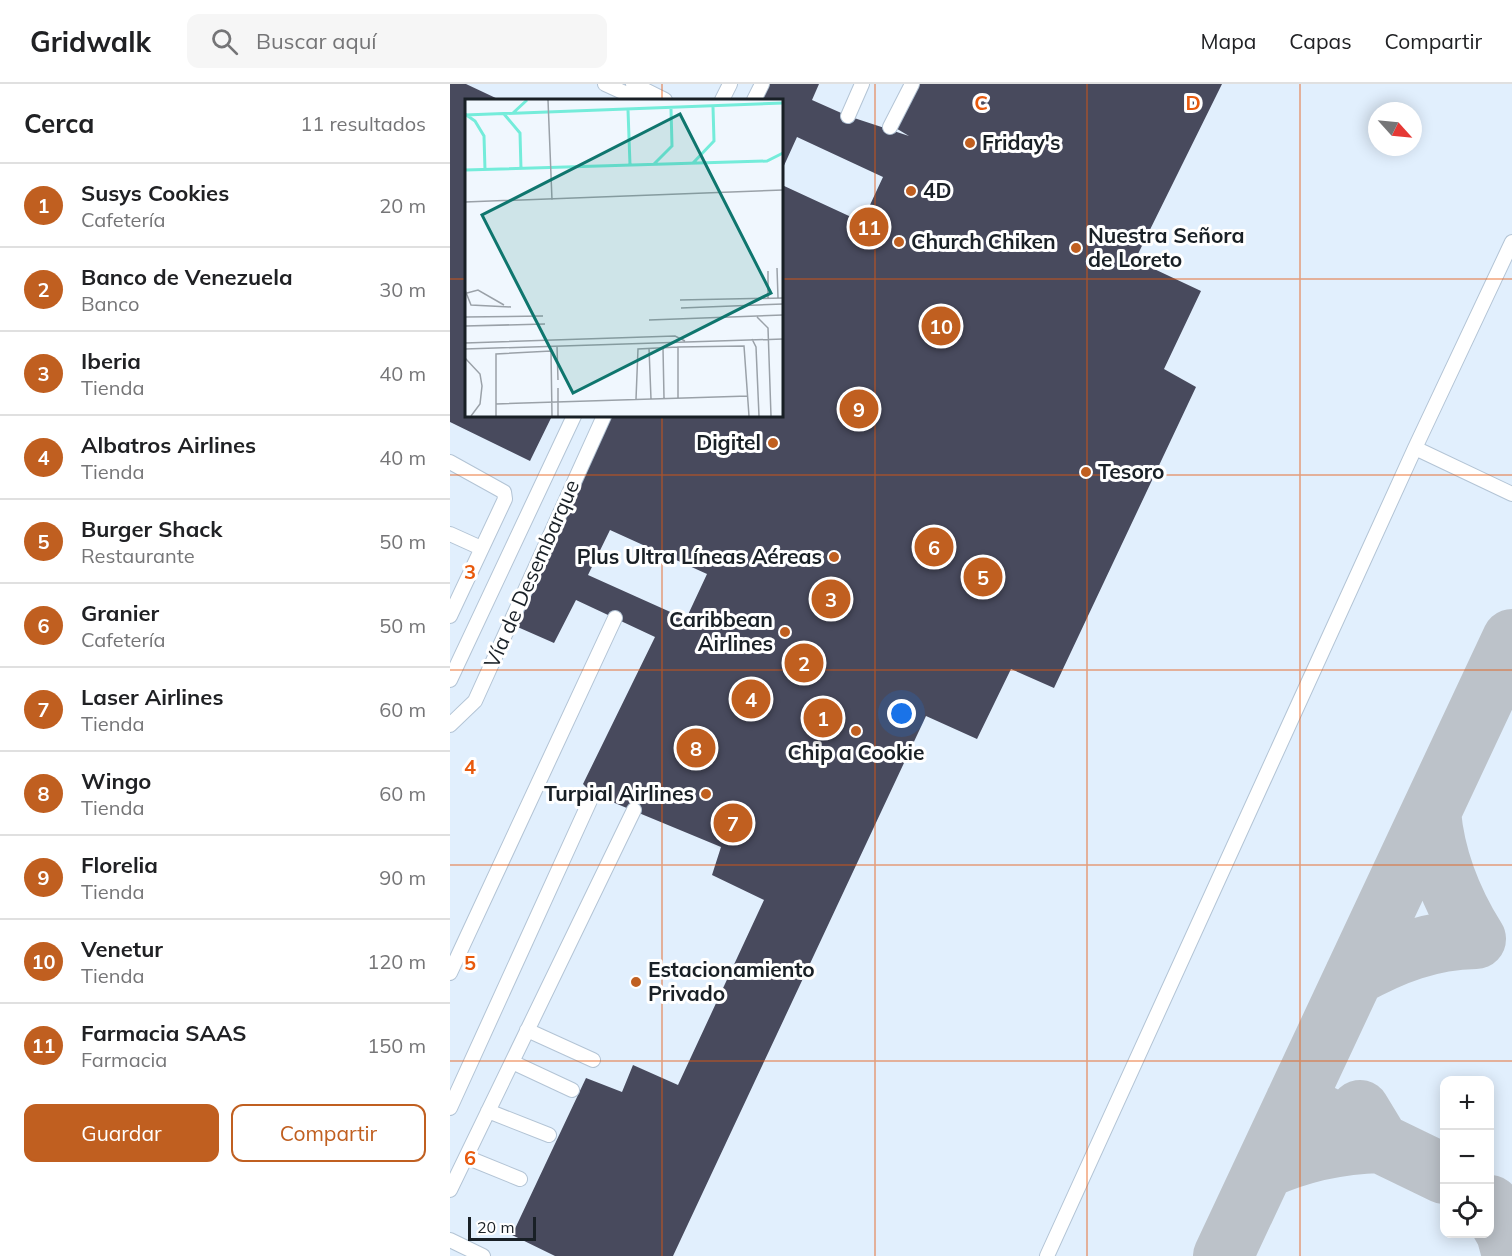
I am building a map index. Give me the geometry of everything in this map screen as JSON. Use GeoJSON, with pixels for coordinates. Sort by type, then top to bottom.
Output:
{"type":"FeatureCollection","features":[{"type":"Feature","properties":{"kind":"lane"},"geometry":{"type":"LineString","coordinates":[[605,84],[638,99]]}},
{"type":"Feature","properties":{"kind":"lane"},"geometry":{"type":"LineString","coordinates":[[633,84],[664,99]]}},
{"type":"Feature","properties":{"kind":"lane"},"geometry":{"type":"LineString","coordinates":[[656,84],[670,99]]}},
{"type":"Feature","properties":{"kind":"lane"},"geometry":{"type":"LineString","coordinates":[[722,99],[730,84]]}},
{"type":"Feature","properties":{"kind":"lane"},"geometry":{"type":"LineString","coordinates":[[754,99],[762,84]]}},
{"type":"Feature","properties":{"kind":"lane"},"geometry":{"type":"LineString","coordinates":[[848,116],[862,84]]}},
{"type":"Feature","properties":{"kind":"lane"},"geometry":{"type":"LineString","coordinates":[[890,127],[912,84]]}},
{"type":"Feature","properties":{"kind":"lane"},"geometry":{"type":"LineString","coordinates":[[1047,1256],[1415,448],[1512,243]]}},
{"type":"Feature","properties":{"kind":"lane"},"geometry":{"type":"LineString","coordinates":[[450,680],[574,417]]}},
{"type":"Feature","properties":{"kind":"lane","name":"Vía de Desembarque"},"geometry":{"type":"LineString","coordinates":[[450,725],[475,700],[604,417]]}},
{"type":"Feature","properties":{"kind":"lane"},"geometry":{"type":"LineString","coordinates":[[1415,448],[1512,494]]}},
{"type":"Feature","properties":{"kind":"lane"},"geometry":{"type":"LineString","coordinates":[[450,462],[504,492],[505,499],[450,616]]}},
{"type":"Feature","properties":{"kind":"lane"},"geometry":{"type":"LineString","coordinates":[[450,534],[481,548]]}},
{"type":"Feature","properties":{"kind":"lane"},"geometry":{"type":"LineString","coordinates":[[450,974],[615,618]]}},
{"type":"Feature","properties":{"kind":"lane"},"geometry":{"type":"LineString","coordinates":[[450,1108],[593,794]]}},
{"type":"Feature","properties":{"kind":"lane"},"geometry":{"type":"LineString","coordinates":[[450,1190],[634,810]]}},
{"type":"Feature","properties":{"kind":"lane"},"geometry":{"type":"LineString","coordinates":[[527,1030],[593,1060]]}},
{"type":"Feature","properties":{"kind":"lane"},"geometry":{"type":"LineString","coordinates":[[512,1062],[572,1090]]}},
{"type":"Feature","properties":{"kind":"lane"},"geometry":{"type":"LineString","coordinates":[[488,1111],[549,1135]]}},
{"type":"Feature","properties":{"kind":"lane"},"geometry":{"type":"LineString","coordinates":[[466,1157],[520,1179]]}},
{"type":"Feature","properties":{"kind":"lane"},"geometry":{"type":"LineString","coordinates":[[450,1240],[483,1256]]}},
{"type":"Feature","properties":{"kind":"shaded area"},"geometry":{"type":"Polygon","coordinates":[[[450,84],[1512,84],[1512,1256],[450,1256],[450,84]]]}},
{"type":"Feature","properties":{"kind":"building"},"geometry":{"type":"Polygon","coordinates":[[[450,84],[466,84],[498,99],[465,99],[465,417],[552,417],[530,461],[450,422],[450,84]]]}},
{"type":"Feature","properties":{"kind":"building"},"geometry":{"type":"Polygon","coordinates":[[[767,84],[819,84],[812,100],[848,116],[909,136],[894,127],[915,84],[1222,84],[1135,260],[1201,291],[1164,369],[1196,387],[1054,688],[1011,669],[977,739],[926,716],[673,1256],[555,1256],[512,1235],[586,1078],[622,1092],[633,1065],[678,1085],[764,900],[712,875],[721,847],[593,794],[583,784],[655,637],[576,600],[554,643],[513,625],[611,417],[783,417],[783,185],[862,222],[883,177],[797,137],[783,168],[783,99],[760,99],[767,84]],[[610,530],[588,575],[686,619],[707,574],[610,530]]]}},
{"type":"Feature","properties":{"kind":"taxiway"},"geometry":{"type":"LineString","coordinates":[[1223,1256],[1512,639]]}},
{"type":"Feature","properties":{"kind":"taxiway"},"geometry":{"type":"LineString","coordinates":[[1354,976],[1383,961],[1428,945],[1476,939],[1459,909],[1440,862],[1431,812]]}},
{"type":"Feature","properties":{"kind":"taxiway"},"geometry":{"type":"LineString","coordinates":[[1264,1169],[1320,1150],[1380,1143],[1295,1102]]}},
{"type":"Feature","properties":{"kind":"taxiway"},"geometry":{"type":"LineString","coordinates":[[1360,1110],[1380,1143],[1440,1172]]}},
{"type":"Feature","properties":{"kind":"taxiway"},"geometry":{"type":"LineString","coordinates":[[1494,1212],[1506,1233],[1512,1255]]}},
{"type":"Feature","properties":{"kind":"place","name":"Friday's"},"geometry":{"type":"Point","coordinates":[970,143]}},
{"type":"Feature","properties":{"kind":"place","name":"4D"},"geometry":{"type":"Point","coordinates":[911,191]}},
{"type":"Feature","properties":{"kind":"place","name":"Farmacia SAAS"},"geometry":{"type":"Point","coordinates":[869,227]}},
{"type":"Feature","properties":{"kind":"place","name":"Church Chiken"},"geometry":{"type":"Point","coordinates":[899,242]}},
{"type":"Feature","properties":{"kind":"place","name":"Nuestra Señora de Loreto"},"geometry":{"type":"Point","coordinates":[1076,248]}},
{"type":"Feature","properties":{"kind":"place","name":"Venetur"},"geometry":{"type":"Point","coordinates":[941,326]}},
{"type":"Feature","properties":{"kind":"place","name":"Florelia"},"geometry":{"type":"Point","coordinates":[859,409]}},
{"type":"Feature","properties":{"kind":"place","name":"Digitel"},"geometry":{"type":"Point","coordinates":[773,443]}},
{"type":"Feature","properties":{"kind":"place","name":"Tesoro"},"geometry":{"type":"Point","coordinates":[1086,472]}},
{"type":"Feature","properties":{"kind":"place","name":"Granier"},"geometry":{"type":"Point","coordinates":[934,547]}},
{"type":"Feature","properties":{"kind":"place","name":"Plus Ultra Líneas Aéreas"},"geometry":{"type":"Point","coordinates":[834,557]}},
{"type":"Feature","properties":{"kind":"place","name":"Burger Shack"},"geometry":{"type":"Point","coordinates":[983,577]}},
{"type":"Feature","properties":{"kind":"place","name":"Iberia"},"geometry":{"type":"Point","coordinates":[831,599]}},
{"type":"Feature","properties":{"kind":"place","name":"Caribbean Airlines"},"geometry":{"type":"Point","coordinates":[785,632]}},
{"type":"Feature","properties":{"kind":"place","name":"Banco de Venezuela"},"geometry":{"type":"Point","coordinates":[804,663]}},
{"type":"Feature","properties":{"kind":"place","name":"Albatros Airlines"},"geometry":{"type":"Point","coordinates":[751,699]}},
{"type":"Feature","properties":{"kind":"place","name":"Susys Cookies"},"geometry":{"type":"Point","coordinates":[823,718]}},
{"type":"Feature","properties":{"kind":"place","name":"Chip a Cookie"},"geometry":{"type":"Point","coordinates":[856,731]}},
{"type":"Feature","properties":{"kind":"place","name":"Wingo"},"geometry":{"type":"Point","coordinates":[696,748]}},
{"type":"Feature","properties":{"kind":"place","name":"Turpial Airlines"},"geometry":{"type":"Point","coordinates":[706,794]}},
{"type":"Feature","properties":{"kind":"place","name":"Laser Airlines"},"geometry":{"type":"Point","coordinates":[733,823]}},
{"type":"Feature","properties":{"kind":"place","name":"Estacionamiento Privado"},"geometry":{"type":"Point","coordinates":[636,982]}}]}
